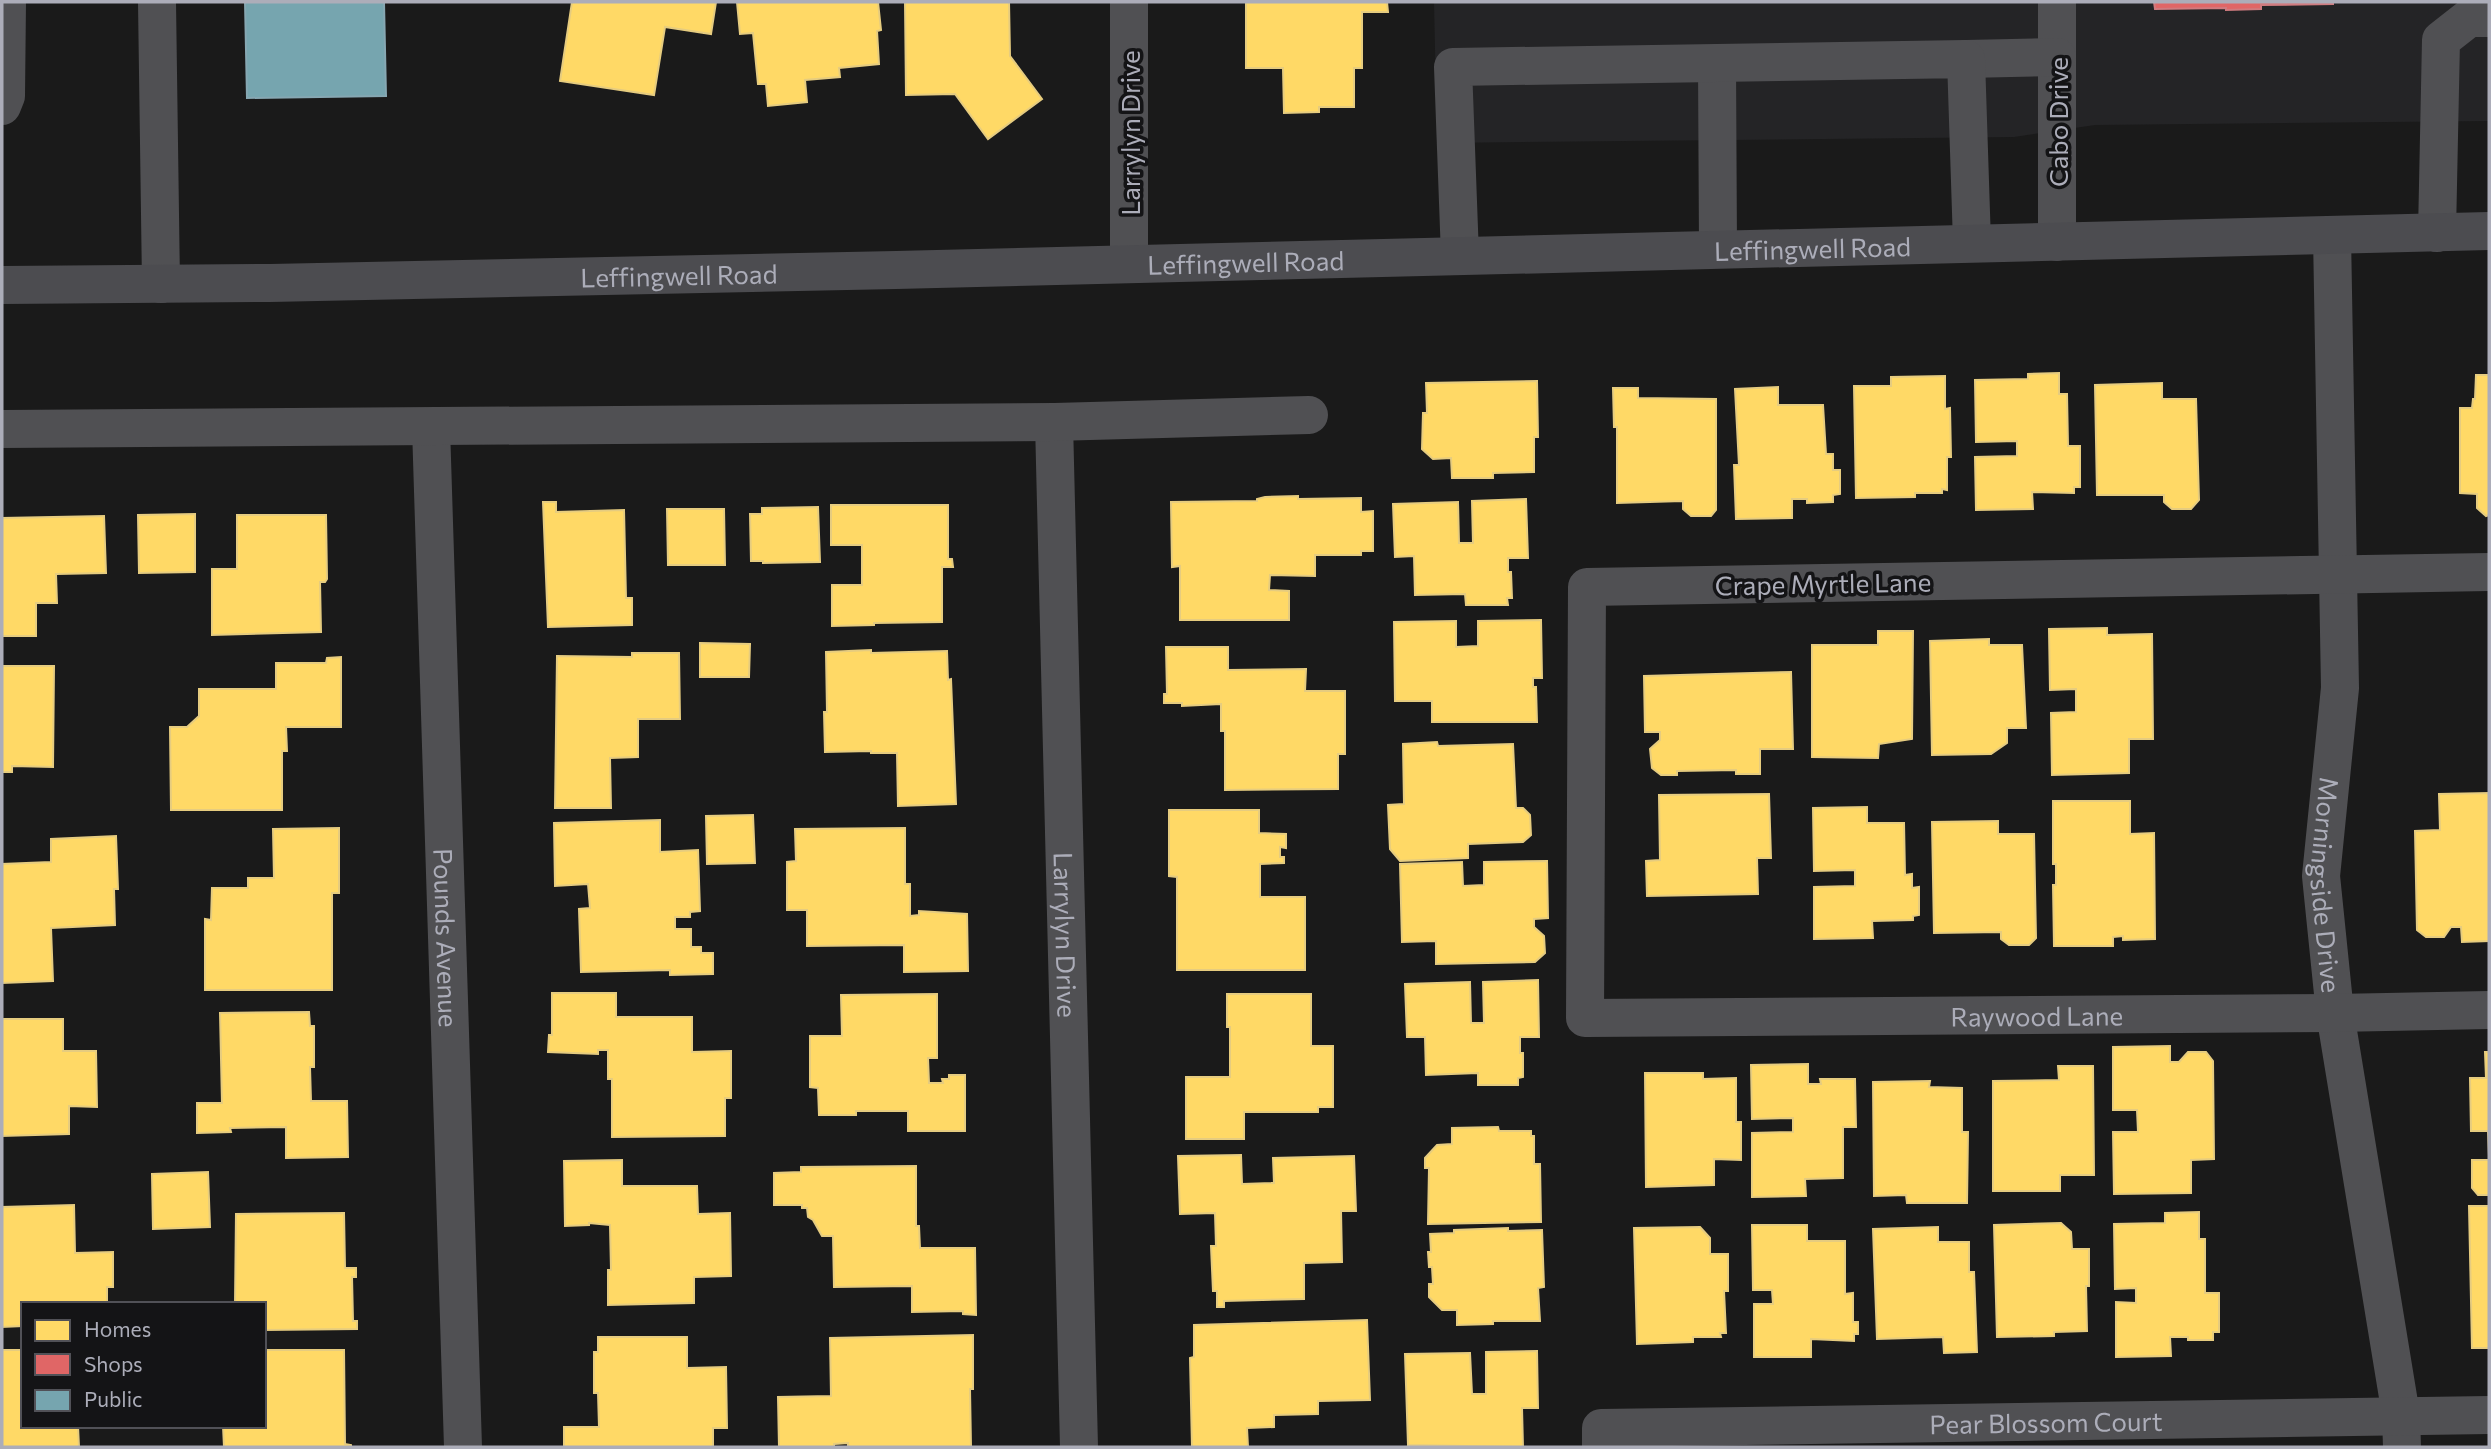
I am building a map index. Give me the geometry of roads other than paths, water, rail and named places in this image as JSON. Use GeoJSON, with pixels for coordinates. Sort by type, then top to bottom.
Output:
{"type":"FeatureCollection","features":[{"type":"Feature","properties":{"kind":"main road","name":"Leffingwell Road"},"geometry":{"type":"LineString","coordinates":[[2,285],[896,270],[2489,231]]}},
{"type":"Feature","properties":{"kind":"street"},"geometry":{"type":"LineString","coordinates":[[2,106],[6,96],[7,2]]}},
{"type":"Feature","properties":{"kind":"street"},"geometry":{"type":"LineString","coordinates":[[157,2],[161,284]]}},
{"type":"Feature","properties":{"kind":"street","name":"Larrylyn Drive"},"geometry":{"type":"LineString","coordinates":[[1129,2],[1129,263]]}},
{"type":"Feature","properties":{"kind":"street","name":"Cabo Drive"},"geometry":{"type":"LineString","coordinates":[[2057,2],[2057,242]]}},
{"type":"Feature","properties":{"kind":"street"},"geometry":{"type":"LineString","coordinates":[[2438,233],[2441,40],[2469,18],[2489,18]]}},
{"type":"Feature","properties":{"kind":"street"},"geometry":{"type":"LineString","coordinates":[[1460,256],[1453,67],[2057,57]]}},
{"type":"Feature","properties":{"kind":"street"},"geometry":{"type":"LineString","coordinates":[[1966,59],[1972,243]]}},
{"type":"Feature","properties":{"kind":"street"},"geometry":{"type":"LineString","coordinates":[[1717,63],[1718,250]]}},
{"type":"Feature","properties":{"kind":"street","name":"Morningside Drive"},"geometry":{"type":"LineString","coordinates":[[2332,235],[2340,688],[2321,876],[2335,1013],[2402,1431]]}},
{"type":"Feature","properties":{"kind":"street"},"geometry":{"type":"LineString","coordinates":[[2,429],[1054,422],[1309,415]]}},
{"type":"Feature","properties":{"kind":"street","name":"Larrylyn Drive"},"geometry":{"type":"LineString","coordinates":[[1054,422],[1079,1447]]}},
{"type":"Feature","properties":{"kind":"street","name":"Pounds Avenue"},"geometry":{"type":"LineString","coordinates":[[431,427],[463,1447]]}},
{"type":"Feature","properties":{"kind":"street","name":"Crape Myrtle Lane"},"geometry":{"type":"LineString","coordinates":[[1585,1018],[1587,587],[2489,572]]}},
{"type":"Feature","properties":{"kind":"street","name":"Raywood Lane"},"geometry":{"type":"LineString","coordinates":[[1585,1018],[2489,1010]]}},
{"type":"Feature","properties":{"kind":"street","name":"Pear Blossom Court"},"geometry":{"type":"LineString","coordinates":[[1601,1437],[2402,1431],[2489,1415]]}}]}
